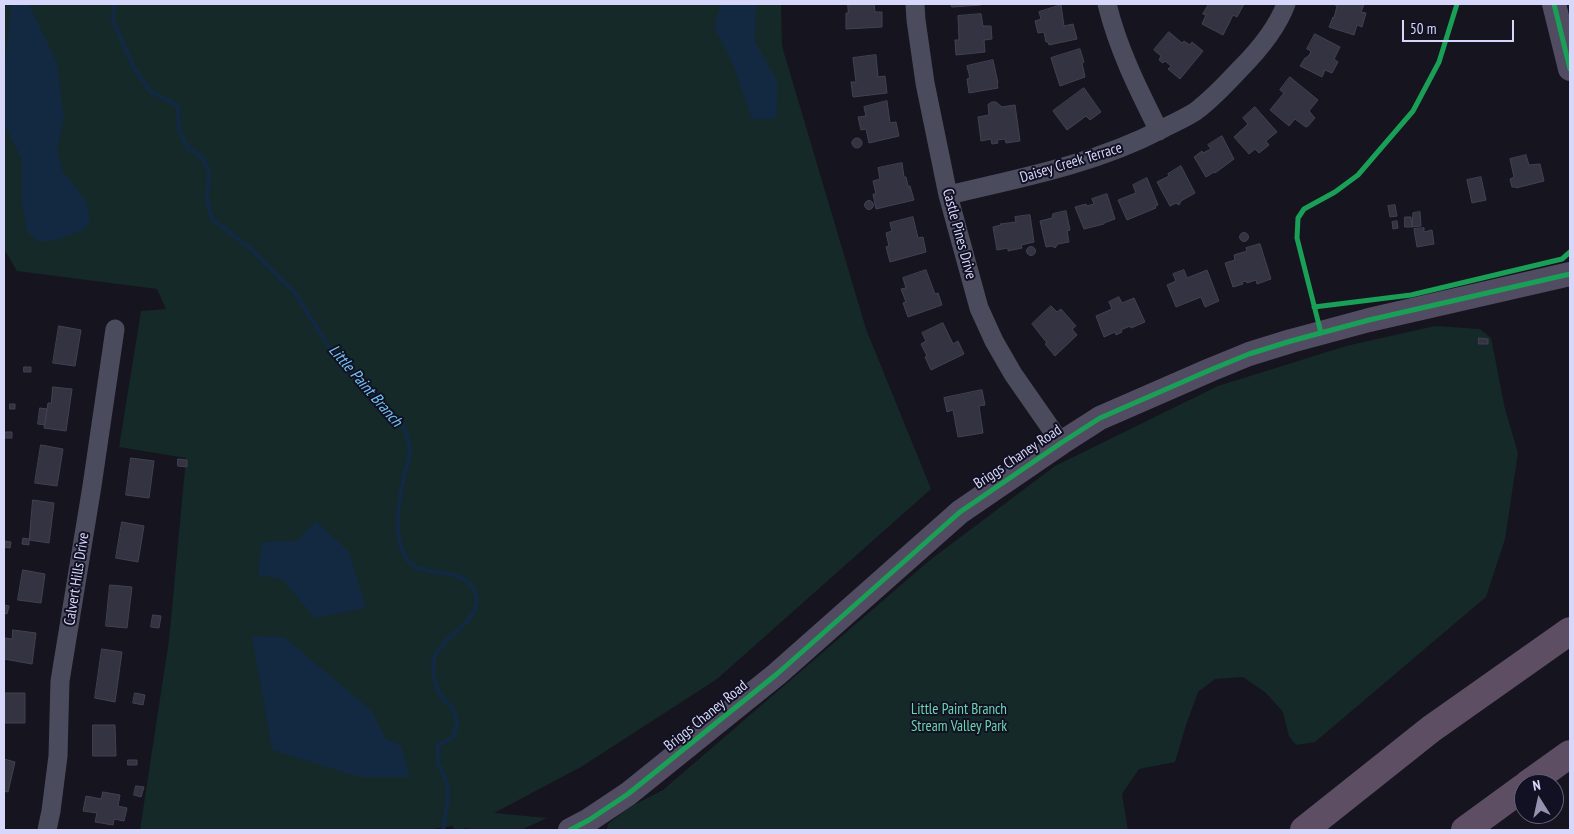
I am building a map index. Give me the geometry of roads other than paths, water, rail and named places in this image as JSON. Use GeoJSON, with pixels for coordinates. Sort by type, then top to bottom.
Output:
{"type":"FeatureCollection","features":[{"type":"Feature","properties":{"kind":"highway"},"geometry":{"type":"LineString","coordinates":[[1304,830],[1432,729],[1570,631]]}},
{"type":"Feature","properties":{"kind":"highway"},"geometry":{"type":"LineString","coordinates":[[1542,774],[1570,754]]}},
{"type":"Feature","properties":{"kind":"highway"},"geometry":{"type":"LineString","coordinates":[[1465,830],[1514,794]]}},
{"type":"Feature","properties":{"kind":"main road"},"geometry":{"type":"LineString","coordinates":[[1554,4],[1570,69]]}},
{"type":"Feature","properties":{"kind":"main road","name":"Briggs Chaney Road"},"geometry":{"type":"LineString","coordinates":[[583,827],[628,794],[777,674],[960,512],[1100,418],[1156,392],[1248,354],[1369,320],[1570,274]]}},
{"type":"Feature","properties":{"kind":"street","name":"Castle Pines Drive"},"geometry":{"type":"LineString","coordinates":[[915,4],[925,83],[948,195],[961,246],[983,316],[994,341],[1013,374],[1061,443]]}},
{"type":"Feature","properties":{"kind":"street"},"geometry":{"type":"LineString","coordinates":[[1107,4],[1126,65],[1159,130]]}},
{"type":"Feature","properties":{"kind":"street","name":"Daisey Creek Terrace"},"geometry":{"type":"LineString","coordinates":[[948,195],[1098,157],[1135,143],[1195,112],[1227,83],[1266,40],[1282,16],[1286,4]]}},
{"type":"Feature","properties":{"kind":"street","name":"Calvert Hills Drive"},"geometry":{"type":"LineString","coordinates":[[47,830],[52,811],[58,756],[60,681],[115,329]]}},
{"type":"Feature","properties":{"kind":"water"},"geometry":{"type":"Polygon","coordinates":[[[13,4],[29,4],[57,63],[64,118],[57,150],[63,171],[87,202],[90,222],[82,231],[53,241],[37,241],[27,231],[22,204],[22,160],[6,128],[4,119],[4,74],[11,6],[13,4]]]}},
{"type":"Feature","properties":{"kind":"water"},"geometry":{"type":"Polygon","coordinates":[[[721,4],[756,4],[755,41],[778,83],[776,119],[752,119],[732,62],[714,27],[721,4]]]}},
{"type":"Feature","properties":{"kind":"water"},"geometry":{"type":"Polygon","coordinates":[[[316,521],[349,552],[366,608],[315,618],[282,579],[258,575],[262,542],[297,541],[316,521]]]}},
{"type":"Feature","properties":{"kind":"water"},"geometry":{"type":"Polygon","coordinates":[[[252,636],[284,637],[371,710],[386,739],[401,745],[410,777],[359,777],[272,750],[252,636]]]}},
{"type":"Feature","properties":{"kind":"waterway","name":"Little Paint Branch"},"geometry":{"type":"LineString","coordinates":[[114,4],[113,21],[134,68],[150,91],[178,106],[179,130],[188,148],[202,157],[209,172],[207,199],[212,219],[249,247],[295,293],[329,347],[402,424],[409,441],[410,453],[398,515],[399,538],[406,558],[413,565],[422,569],[463,578],[476,595],[477,604],[474,612],[439,649],[434,660],[437,686],[440,694],[452,709],[457,722],[453,737],[438,745],[438,763],[448,785],[443,830]]}},
{"type":"Feature","properties":{"kind":"park label","name":"Little Paint Branch Stream Valley Park"},"geometry":{"type":"Point","coordinates":[959,718]}}]}
